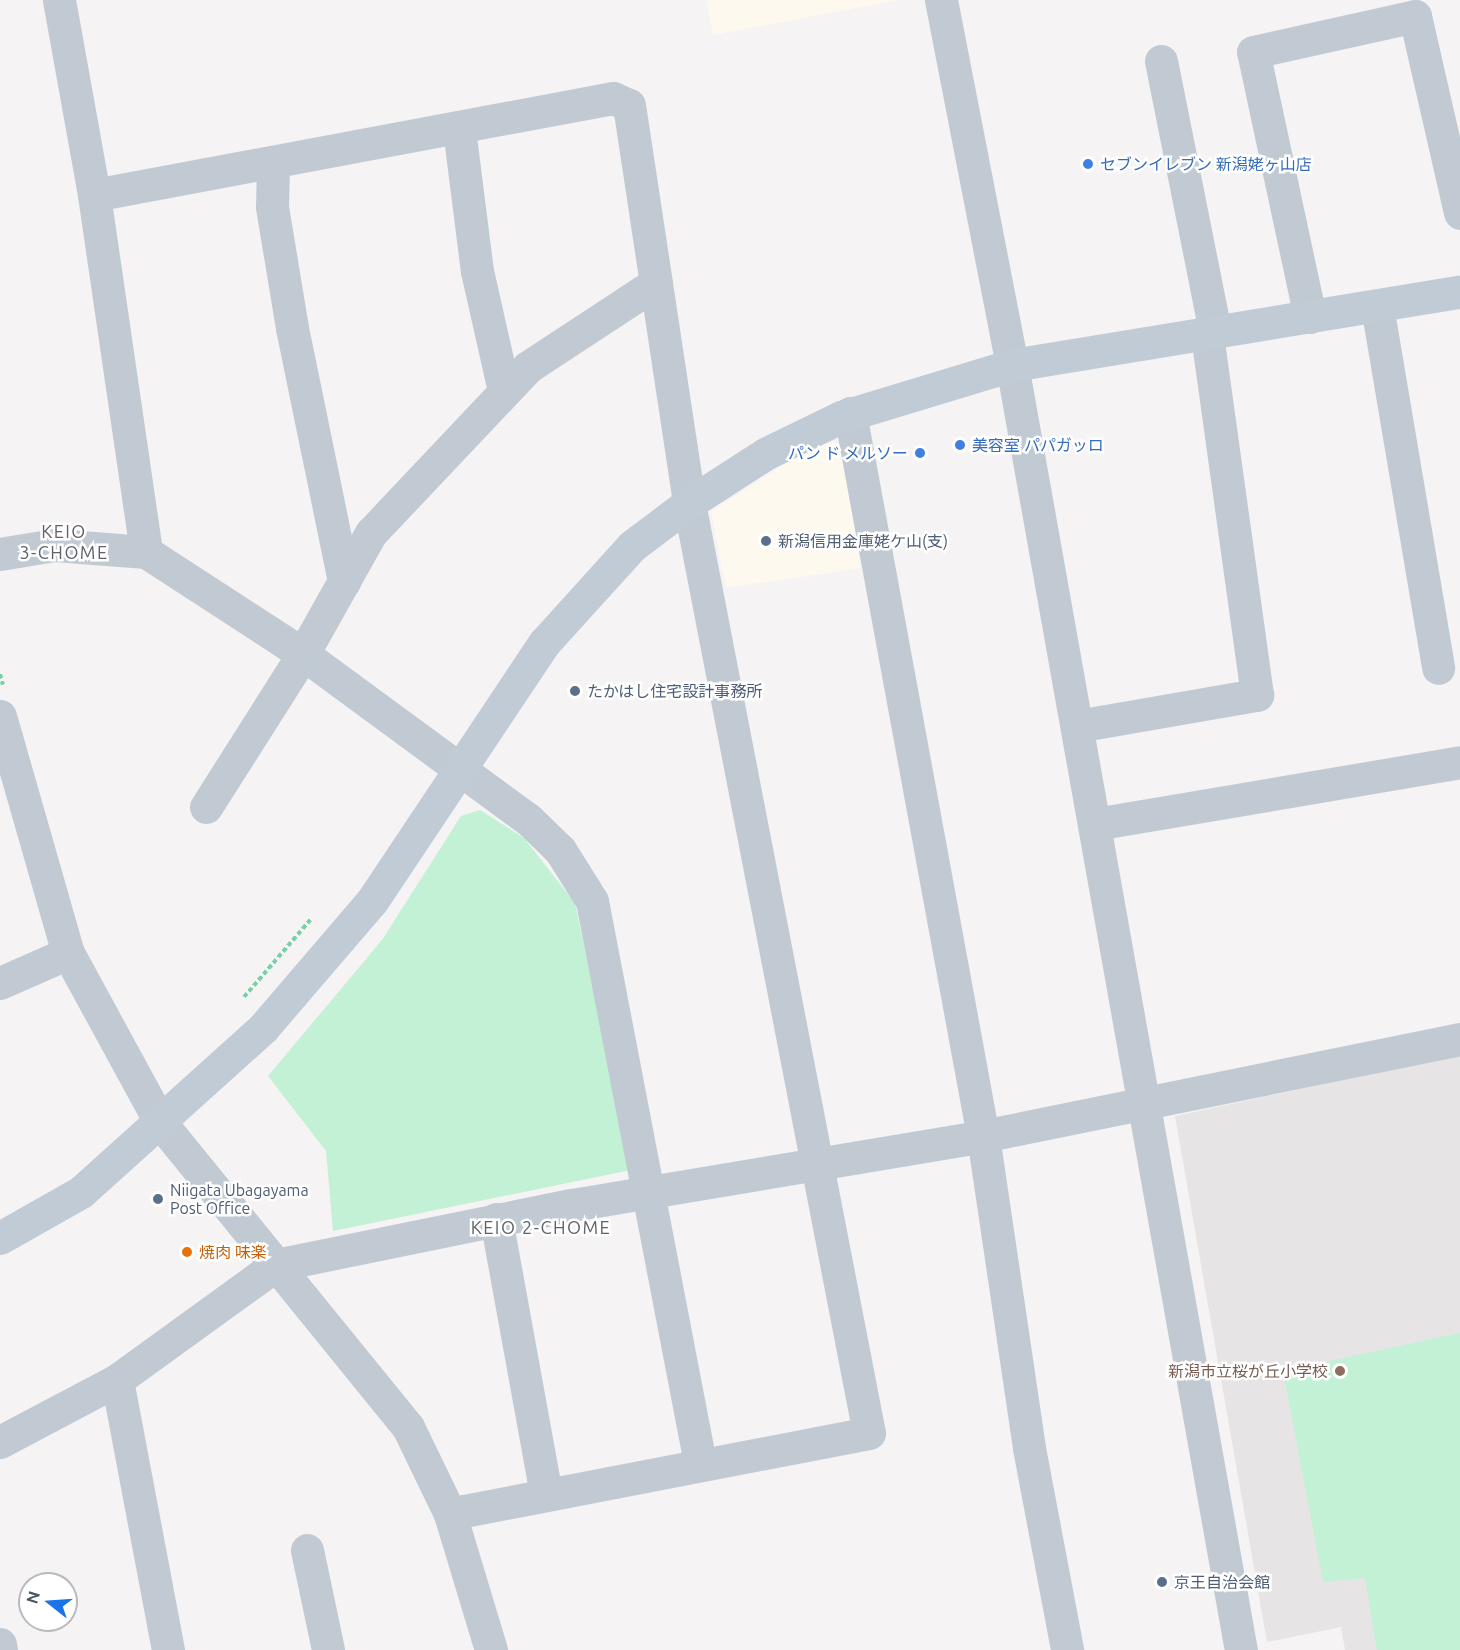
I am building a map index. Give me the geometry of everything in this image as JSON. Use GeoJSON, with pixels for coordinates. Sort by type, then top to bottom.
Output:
{"type":"FeatureCollection","features":[{"type":"Feature","properties":{"kind":"street"},"geometry":{"type":"LineString","coordinates":[[59,0],[94,195],[146,552]]}},
{"type":"Feature","properties":{"kind":"street"},"geometry":{"type":"LineString","coordinates":[[941,0],[1012,365],[1241,1650]]}},
{"type":"Feature","properties":{"kind":"street"},"geometry":{"type":"LineString","coordinates":[[1310,317],[1253,52],[1415,16],[1460,213]]}},
{"type":"Feature","properties":{"kind":"street"},"geometry":{"type":"LineString","coordinates":[[1077,726],[1257,695],[1210,333],[1161,61]]}},
{"type":"Feature","properties":{"kind":"street"},"geometry":{"type":"LineString","coordinates":[[94,195],[273,164],[612,98],[629,105],[689,503],[814,1165],[869,1433],[700,1463],[450,1514]]}},
{"type":"Feature","properties":{"kind":"street"},"geometry":{"type":"LineString","coordinates":[[459,129],[477,271],[504,391]]}},
{"type":"Feature","properties":{"kind":"street"},"geometry":{"type":"LineString","coordinates":[[273,164],[272,207],[290,317],[344,582]]}},
{"type":"Feature","properties":{"kind":"street"},"geometry":{"type":"LineString","coordinates":[[206,807],[303,654],[371,533],[528,367],[656,283]]}},
{"type":"Feature","properties":{"kind":"street"},"geometry":{"type":"LineString","coordinates":[[0,1238],[81,1192],[263,1028],[372,901],[461,771],[545,642],[632,546],[689,503],[765,454],[850,413],[1012,365],[1460,292]]}},
{"type":"Feature","properties":{"kind":"street"},"geometry":{"type":"LineString","coordinates":[[1377,306],[1438,668]]}},
{"type":"Feature","properties":{"kind":"street"},"geometry":{"type":"LineString","coordinates":[[850,413],[984,1136],[1029,1448],[1066,1650]]}},
{"type":"Feature","properties":{"kind":"street"},"geometry":{"type":"LineString","coordinates":[[0,554],[54,545],[146,552],[303,654],[461,771],[561,850],[592,900],[651,1192],[700,1463]]}},
{"type":"Feature","properties":{"kind":"street"},"geometry":{"type":"LineString","coordinates":[[0,716],[68,953],[160,1122],[408,1427],[450,1514],[491,1650]]}},
{"type":"Feature","properties":{"kind":"street"},"geometry":{"type":"LineString","coordinates":[[1095,824],[1460,762]]}},
{"type":"Feature","properties":{"kind":"street"},"geometry":{"type":"LineString","coordinates":[[0,983],[68,953]]}},
{"type":"Feature","properties":{"kind":"street"},"geometry":{"type":"LineString","coordinates":[[0,1442],[117,1380],[276,1265],[496,1220],[984,1136],[1142,1101],[1460,1038]]}},
{"type":"Feature","properties":{"kind":"street"},"geometry":{"type":"LineString","coordinates":[[496,1220],[546,1494]]}},
{"type":"Feature","properties":{"kind":"street"},"geometry":{"type":"LineString","coordinates":[[117,1380],[168,1650]]}},
{"type":"Feature","properties":{"kind":"street"},"geometry":{"type":"LineString","coordinates":[[307,1550],[328,1650]]}},
{"type":"Feature","properties":{"kind":"street"},"geometry":{"type":"LineString","coordinates":[[0,1644],[1,1650]]}},
{"type":"Feature","properties":{"kind":"shaded area"},"geometry":{"type":"Polygon","coordinates":[[[706,0],[899,0],[713,35],[706,0]]]}},
{"type":"Feature","properties":{"kind":"shaded area"},"geometry":{"type":"Polygon","coordinates":[[[818,442],[840,443],[861,568],[726,588],[711,512],[818,442]]]}},
{"type":"Feature","properties":{"kind":"shaded area","name":"新潟市立桜が丘小学校"},"geometry":{"type":"Polygon","coordinates":[[[1460,1055],[1460,1650],[1345,1650],[1341,1627],[1267,1642],[1175,1116],[1460,1055]]]}},
{"type":"Feature","properties":{"kind":"green space"},"geometry":{"type":"Polygon","coordinates":[[[480,810],[524,838],[575,903],[631,1170],[333,1231],[326,1151],[268,1076],[382,940],[461,816],[480,810]]]}},
{"type":"Feature","properties":{"kind":"green space"},"geometry":{"type":"Polygon","coordinates":[[[1460,1333],[1460,1650],[1377,1650],[1365,1578],[1323,1582],[1283,1371],[1460,1333]]]}},
{"type":"Feature","properties":{"kind":"place","name":"セブンイレブン 新潟姥ヶ山店"},"geometry":{"type":"Point","coordinates":[1088,164]}},
{"type":"Feature","properties":{"kind":"place","name":"美容室 パパガッロ"},"geometry":{"type":"Point","coordinates":[960,445]}},
{"type":"Feature","properties":{"kind":"place","name":"パン ド メルソー"},"geometry":{"type":"Point","coordinates":[920,453]}},
{"type":"Feature","properties":{"kind":"place","name":"新潟信用金庫姥ケ山(支)"},"geometry":{"type":"Point","coordinates":[766,541]}},
{"type":"Feature","properties":{"kind":"place","name":"たかはし住宅設計事務所"},"geometry":{"type":"Point","coordinates":[575,691]}},
{"type":"Feature","properties":{"kind":"place","name":"Niigata Ubagayama Post Office"},"geometry":{"type":"Point","coordinates":[158,1199]}},
{"type":"Feature","properties":{"kind":"place","name":"焼肉 味楽"},"geometry":{"type":"Point","coordinates":[187,1252]}},
{"type":"Feature","properties":{"kind":"place","name":"新潟市立桜が丘小学校"},"geometry":{"type":"Point","coordinates":[1340,1371]}},
{"type":"Feature","properties":{"kind":"place","name":"京王自治会館"},"geometry":{"type":"Point","coordinates":[1162,1582]}},
{"type":"Feature","properties":{"kind":"district","name":"KEIO 3-CHOME"},"geometry":{"type":"Point","coordinates":[64,542]}},
{"type":"Feature","properties":{"kind":"district","name":"KEIO 2-CHOME"},"geometry":{"type":"Point","coordinates":[541,1227]}}]}
